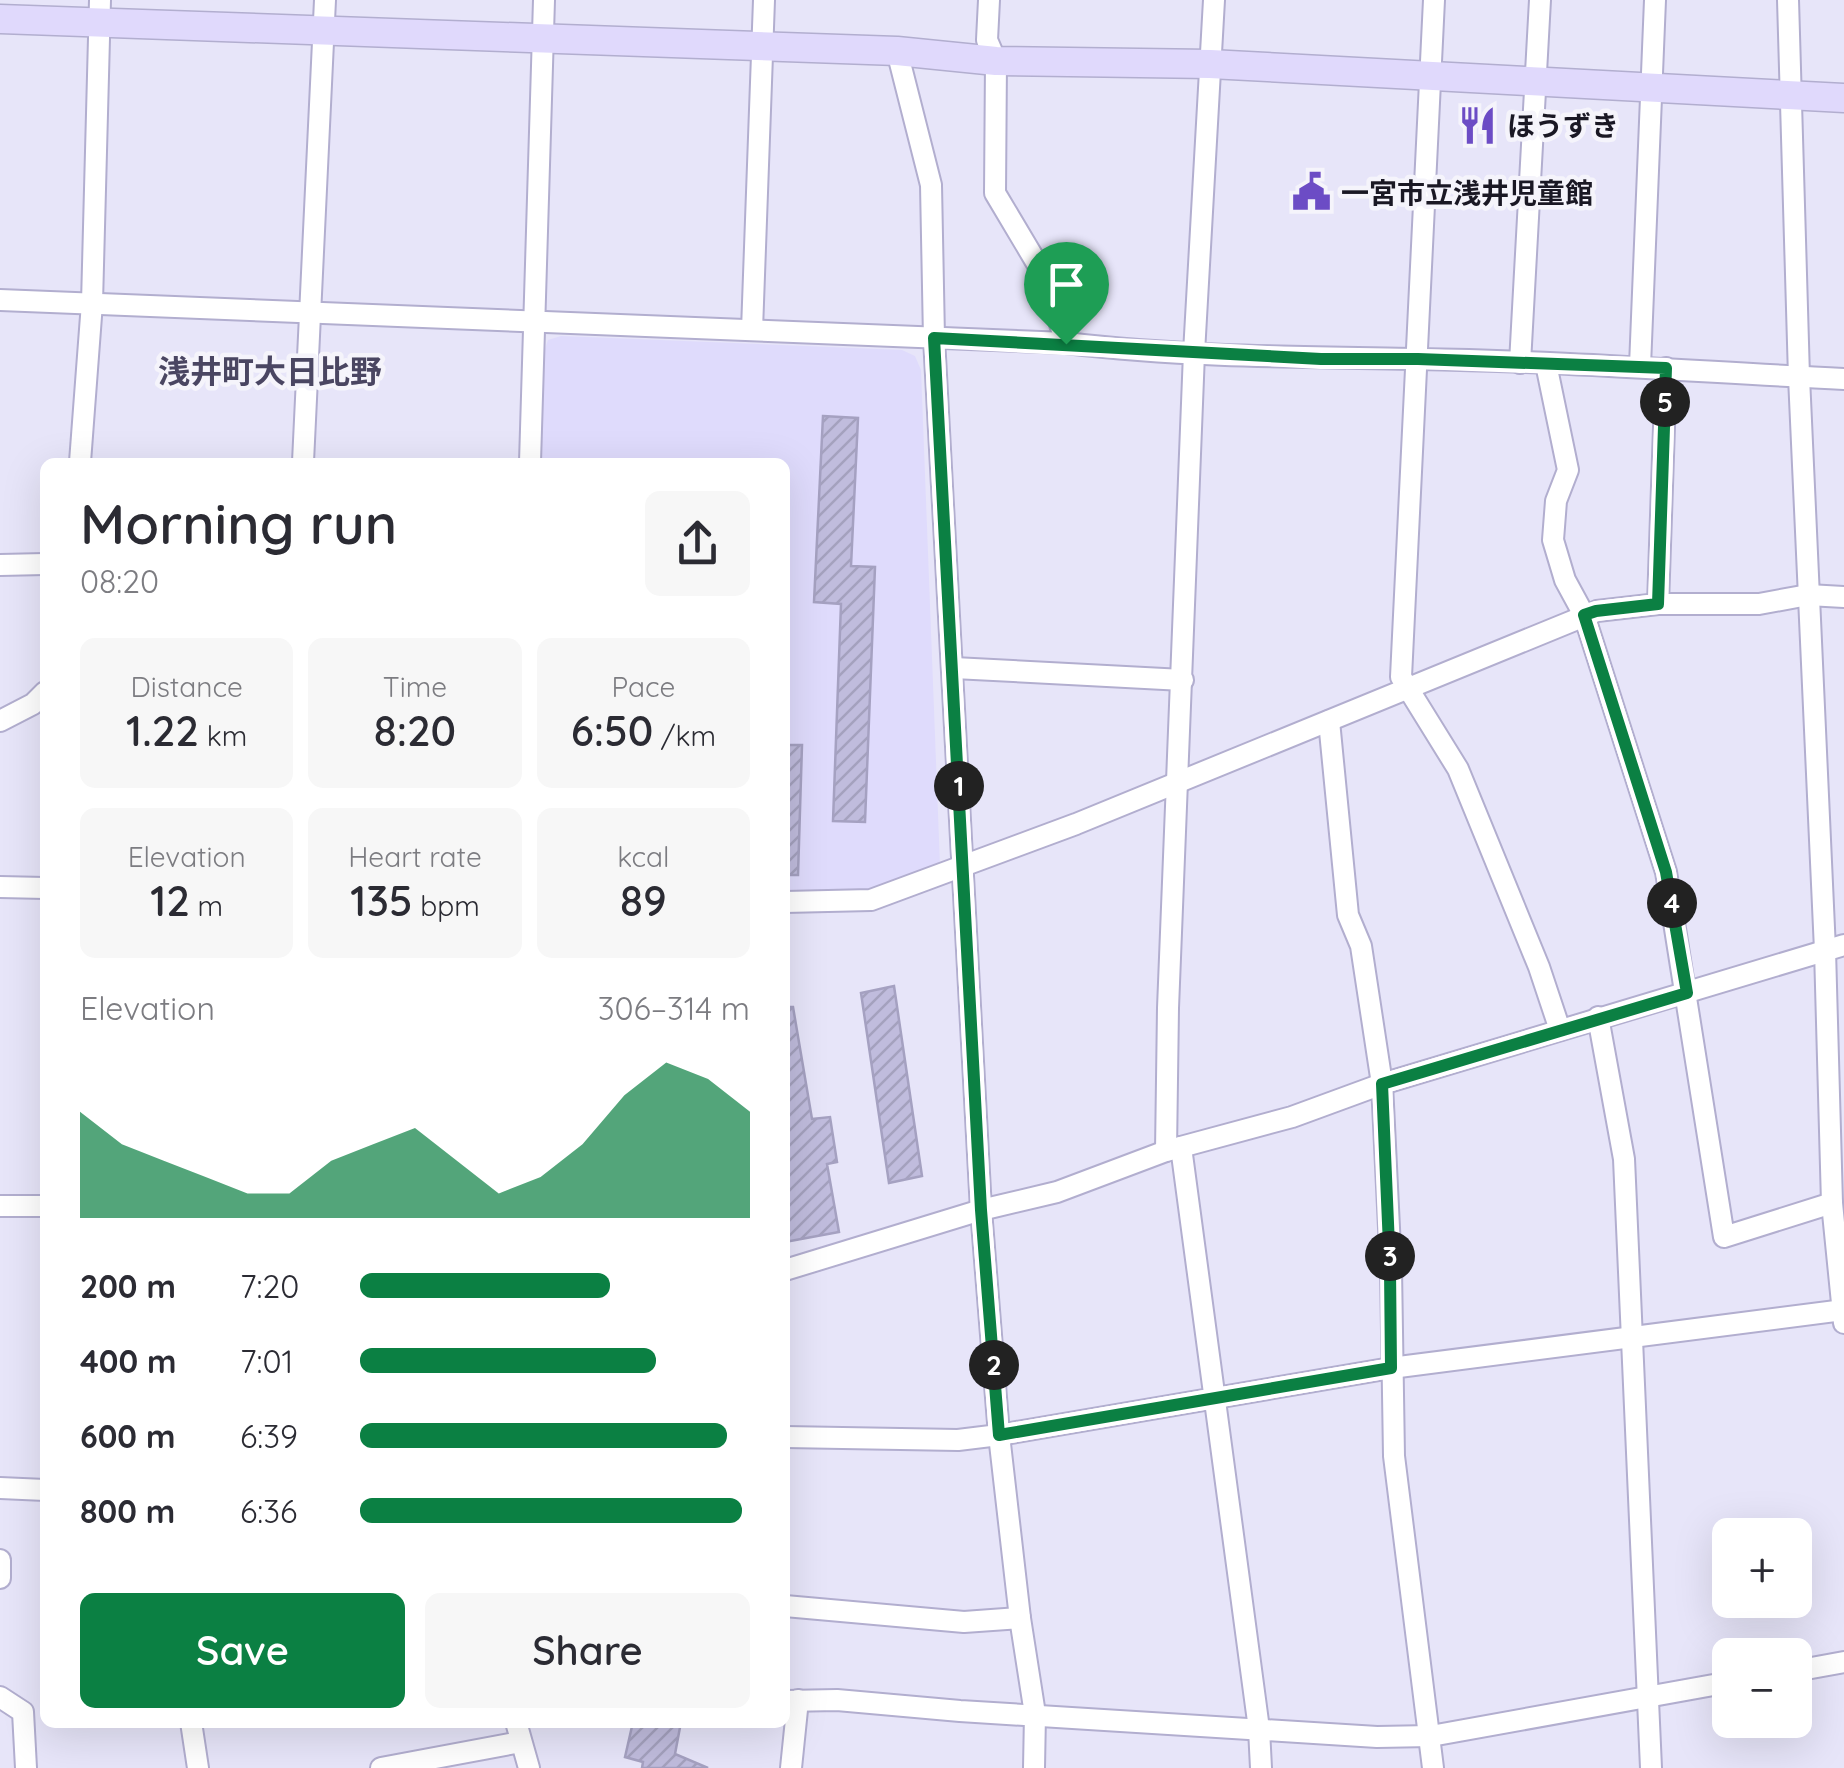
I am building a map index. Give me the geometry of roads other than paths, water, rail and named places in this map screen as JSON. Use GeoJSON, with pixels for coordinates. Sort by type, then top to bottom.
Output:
{"type":"FeatureCollection","features":[{"type":"Feature","properties":{"kind":"street"},"geometry":{"type":"LineString","coordinates":[[303,458],[325,0]]}},
{"type":"Feature","properties":{"kind":"street"},"geometry":{"type":"LineString","coordinates":[[530,458],[544,0]]}},
{"type":"Feature","properties":{"kind":"street"},"geometry":{"type":"LineString","coordinates":[[752,330],[764,0]]}},
{"type":"Feature","properties":{"kind":"street"},"geometry":{"type":"LineString","coordinates":[[989,0],[987,40],[996,61],[994,193],[1045,277],[1066,344]]}},
{"type":"Feature","properties":{"kind":"street"},"geometry":{"type":"LineString","coordinates":[[1214,0],[1194,354],[1168,1008],[1173,1149],[1214,1398],[1260,1728],[1261,1768]]}},
{"type":"Feature","properties":{"kind":"street"},"geometry":{"type":"LineString","coordinates":[[1434,0],[1401,677],[1458,770],[1540,968],[1560,1030]]}},
{"type":"Feature","properties":{"kind":"street"},"geometry":{"type":"LineString","coordinates":[[1520,364],[1540,0]]}},
{"type":"Feature","properties":{"kind":"street"},"geometry":{"type":"LineString","coordinates":[[1640,366],[1655,0]]}},
{"type":"Feature","properties":{"kind":"street"},"geometry":{"type":"LineString","coordinates":[[1788,0],[1808,595],[1834,948],[1832,1203],[1844,1324]]}},
{"type":"Feature","properties":{"kind":"street"},"geometry":{"type":"LineString","coordinates":[[80,458],[92,303],[99,11]]}},
{"type":"Feature","properties":{"kind":"street"},"geometry":{"type":"LineString","coordinates":[[0,18],[99,11],[324,32],[897,52],[996,61],[1210,64],[1844,98]]}},
{"type":"Feature","properties":{"kind":"street"},"geometry":{"type":"LineString","coordinates":[[897,52],[930,185],[934,338],[981,1210],[999,1435],[1035,1714],[1034,1768]]}},
{"type":"Feature","properties":{"kind":"street"},"geometry":{"type":"LineString","coordinates":[[0,300],[934,338],[1194,354],[1640,366],[1844,379]]}},
{"type":"Feature","properties":{"kind":"street"},"geometry":{"type":"LineString","coordinates":[[1546,364],[1568,470],[1556,501],[1553,540],[1566,580],[1584,615],[1666,872],[1724,1237],[1832,1203]]}},
{"type":"Feature","properties":{"kind":"street"},"geometry":{"type":"LineString","coordinates":[[1658,604],[1666,368]]}},
{"type":"Feature","properties":{"kind":"street"},"geometry":{"type":"LineString","coordinates":[[0,564],[40,564]]}},
{"type":"Feature","properties":{"kind":"street"},"geometry":{"type":"LineString","coordinates":[[790,902],[871,900],[1178,783],[1596,611],[1658,604],[1759,604],[1808,595],[1844,596]]}},
{"type":"Feature","properties":{"kind":"street"},"geometry":{"type":"LineString","coordinates":[[954,668],[1182,680]]}},
{"type":"Feature","properties":{"kind":"street"},"geometry":{"type":"LineString","coordinates":[[0,721],[40,697]]}},
{"type":"Feature","properties":{"kind":"street"},"geometry":{"type":"LineString","coordinates":[[1329,721],[1348,915],[1361,946],[1382,1084],[1394,1456],[1433,1768]]}},
{"type":"Feature","properties":{"kind":"street"},"geometry":{"type":"LineString","coordinates":[[0,887],[40,888]]}},
{"type":"Feature","properties":{"kind":"street"},"geometry":{"type":"LineString","coordinates":[[790,1268],[981,1210],[1057,1192],[1173,1149],[1292,1117],[1382,1084],[1834,948]]}},
{"type":"Feature","properties":{"kind":"street"},"geometry":{"type":"LineString","coordinates":[[1598,1017],[1624,1160],[1650,1768]]}},
{"type":"Feature","properties":{"kind":"street"},"geometry":{"type":"LineString","coordinates":[[0,1206],[40,1206]]}},
{"type":"Feature","properties":{"kind":"street"},"geometry":{"type":"LineString","coordinates":[[790,1437],[958,1440],[1391,1368],[1844,1310]]}},
{"type":"Feature","properties":{"kind":"street"},"geometry":{"type":"LineString","coordinates":[[0,1488],[40,1490]]}},
{"type":"Feature","properties":{"kind":"street"},"geometry":{"type":"LineString","coordinates":[[0,1560],[0,1578]]}},
{"type":"Feature","properties":{"kind":"street"},"geometry":{"type":"LineString","coordinates":[[790,1606],[964,1622],[1020,1618]]}},
{"type":"Feature","properties":{"kind":"street"},"geometry":{"type":"LineString","coordinates":[[1812,1668],[1844,1662]]}},
{"type":"Feature","properties":{"kind":"street"},"geometry":{"type":"LineString","coordinates":[[791,1768],[792,1700],[1377,1737],[1431,1736],[1712,1685]]}},
{"type":"Feature","properties":{"kind":"street"},"geometry":{"type":"LineString","coordinates":[[0,1697],[23,1712],[26,1768]]}},
{"type":"Feature","properties":{"kind":"street"},"geometry":{"type":"LineString","coordinates":[[191,1728],[198,1768]]}},
{"type":"Feature","properties":{"kind":"street"},"geometry":{"type":"LineString","coordinates":[[380,1768],[417,1765],[519,1732],[528,1768]]}},
{"type":"Feature","properties":{"kind":"place","name":"ほうずき"},"geometry":{"type":"Point","coordinates":[1477,125]}},
{"type":"Feature","properties":{"kind":"place","name":"一宮市立浅井児童館"},"geometry":{"type":"Point","coordinates":[1311,192]}},
{"type":"Feature","properties":{"kind":"district","name":"浅井町大日比野"},"geometry":{"type":"Point","coordinates":[270,371]}}]}
